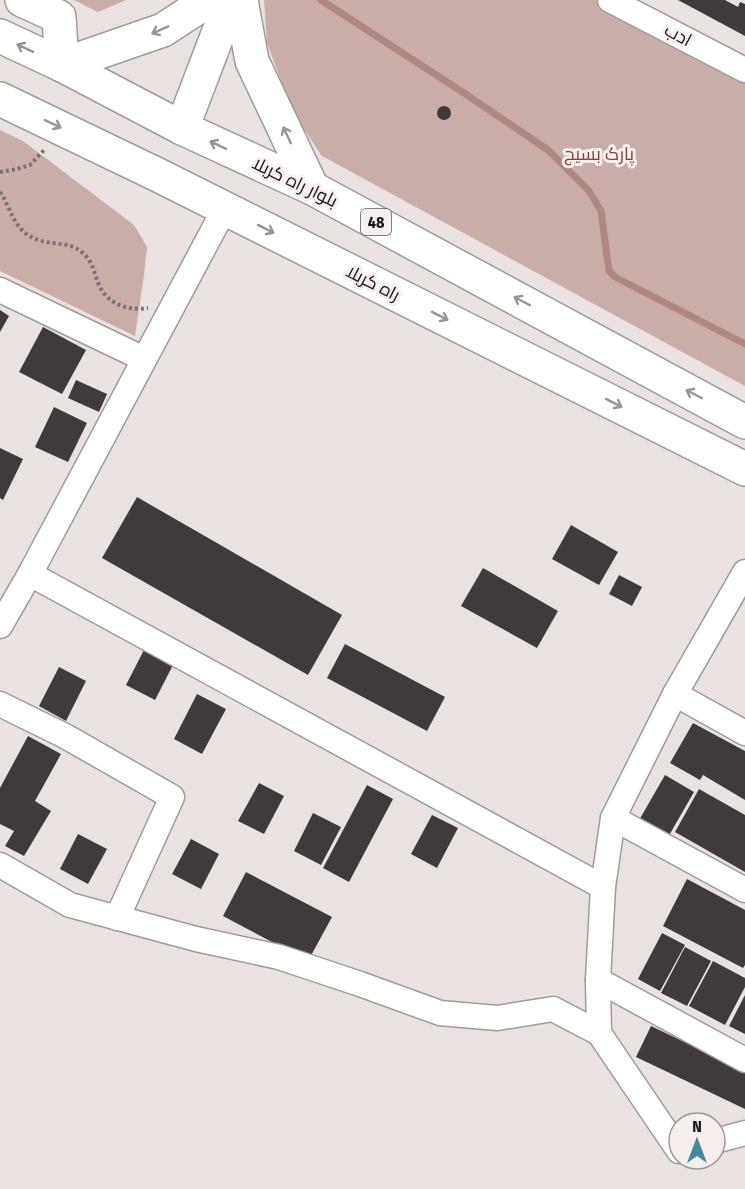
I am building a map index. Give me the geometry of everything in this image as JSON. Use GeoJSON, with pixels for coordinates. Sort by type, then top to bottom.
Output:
{"type":"FeatureCollection","features":[{"type":"Feature","properties":{"kind":"main road"},"geometry":{"type":"LineString","coordinates":[[22,0],[59,17],[62,65],[164,30],[209,0]]}},
{"type":"Feature","properties":{"kind":"main road"},"geometry":{"type":"LineString","coordinates":[[158,175],[182,128],[231,0]]}},
{"type":"Feature","properties":{"kind":"main road"},"geometry":{"type":"LineString","coordinates":[[241,0],[252,61],[312,188]]}},
{"type":"Feature","properties":{"kind":"main road","name":"بلوار راه کربلا"},"geometry":{"type":"LineString","coordinates":[[0,36],[62,65],[182,128],[312,188],[745,422]]}},
{"type":"Feature","properties":{"kind":"main road","name":"راه کربلا"},"geometry":{"type":"LineString","coordinates":[[0,99],[225,208],[745,469]]}},
{"type":"Feature","properties":{"kind":"street","name":"ادب"},"geometry":{"type":"LineString","coordinates":[[610,0],[745,70]]}},
{"type":"Feature","properties":{"kind":"street"},"geometry":{"type":"LineString","coordinates":[[0,626],[225,208]]}},
{"type":"Feature","properties":{"kind":"street"},"geometry":{"type":"LineString","coordinates":[[0,290],[144,359]]}},
{"type":"Feature","properties":{"kind":"street"},"geometry":{"type":"LineString","coordinates":[[599,1033],[598,980],[603,887],[613,819],[675,694],[745,572]]}},
{"type":"Feature","properties":{"kind":"street"},"geometry":{"type":"LineString","coordinates":[[30,574],[603,887]]}},
{"type":"Feature","properties":{"kind":"street"},"geometry":{"type":"LineString","coordinates":[[675,694],[745,733]]}},
{"type":"Feature","properties":{"kind":"street"},"geometry":{"type":"LineString","coordinates":[[0,704],[65,736],[172,797],[117,918]]}},
{"type":"Feature","properties":{"kind":"street"},"geometry":{"type":"LineString","coordinates":[[613,819],[745,890]]}},
{"type":"Feature","properties":{"kind":"street"},"geometry":{"type":"LineString","coordinates":[[0,866],[70,905],[196,939],[279,957],[440,1013],[497,1018],[553,1009],[599,1033],[667,1133]]}},
{"type":"Feature","properties":{"kind":"street"},"geometry":{"type":"LineString","coordinates":[[598,980],[745,1060]]}},
{"type":"Feature","properties":{"kind":"street"},"geometry":{"type":"LineString","coordinates":[[727,1138],[745,1133]]}},
{"type":"Feature","properties":{"kind":"path"},"geometry":{"type":"LineString","coordinates":[[0,172],[30,165],[64,129]]}},
{"type":"Feature","properties":{"kind":"path"},"geometry":{"type":"LineString","coordinates":[[0,192],[19,227],[29,236],[53,244],[64,244],[85,254],[92,263],[106,296],[115,303],[126,308],[138,309],[175,301]]}},
{"type":"Feature","properties":{"kind":"green space"},"geometry":{"type":"Polygon","coordinates":[[[74,0],[126,0],[98,12],[74,0]]]}},
{"type":"Feature","properties":{"kind":"green space","name":"پارک بسیج"},"geometry":{"type":"Polygon","coordinates":[[[264,0],[595,0],[745,80],[745,386],[322,156],[293,113],[267,43],[264,0]]]}},
{"type":"Feature","properties":{"kind":"green space"},"geometry":{"type":"Polygon","coordinates":[[[0,130],[23,141],[134,225],[147,247],[135,336],[0,271],[0,130]]]}},
{"type":"Feature","properties":{"kind":"building"},"geometry":{"type":"Polygon","coordinates":[[[678,0],[725,0],[738,7],[740,2],[745,4],[745,36],[678,0]]]}},
{"type":"Feature","properties":{"kind":"building"},"geometry":{"type":"Polygon","coordinates":[[[444,106],[449,108],[451,113],[449,118],[444,120],[439,118],[437,113],[439,108],[444,106]]]}},
{"type":"Feature","properties":{"kind":"building"},"geometry":{"type":"Polygon","coordinates":[[[0,310],[9,316],[0,332],[0,310]]]}},
{"type":"Feature","properties":{"kind":"building"},"geometry":{"type":"Polygon","coordinates":[[[43,327],[86,350],[62,394],[19,372],[43,327]]]}},
{"type":"Feature","properties":{"kind":"building"},"geometry":{"type":"Polygon","coordinates":[[[76,380],[107,394],[99,412],[68,398],[76,380]]]}},
{"type":"Feature","properties":{"kind":"building"},"geometry":{"type":"Polygon","coordinates":[[[54,407],[87,423],[68,462],[35,447],[54,407]]]}},
{"type":"Feature","properties":{"kind":"building"},"geometry":{"type":"Polygon","coordinates":[[[0,448],[23,459],[3,500],[0,498],[0,448]]]}},
{"type":"Feature","properties":{"kind":"building"},"geometry":{"type":"Polygon","coordinates":[[[137,497],[342,615],[308,675],[102,558],[137,497]]]}},
{"type":"Feature","properties":{"kind":"building"},"geometry":{"type":"Polygon","coordinates":[[[571,525],[618,552],[599,585],[552,559],[571,525]]]}},
{"type":"Feature","properties":{"kind":"building"},"geometry":{"type":"Polygon","coordinates":[[[483,568],[558,611],[537,648],[461,606],[483,568]]]}},
{"type":"Feature","properties":{"kind":"building"},"geometry":{"type":"Polygon","coordinates":[[[619,575],[642,587],[632,606],[609,594],[619,575]]]}},
{"type":"Feature","properties":{"kind":"building"},"geometry":{"type":"Polygon","coordinates":[[[345,644],[445,697],[427,731],[327,678],[345,644]]]}},
{"type":"Feature","properties":{"kind":"building"},"geometry":{"type":"Polygon","coordinates":[[[144,650],[173,665],[155,700],[126,685],[144,650]]]}},
{"type":"Feature","properties":{"kind":"building"},"geometry":{"type":"Polygon","coordinates":[[[59,667],[86,681],[66,721],[39,706],[59,667]]]}},
{"type":"Feature","properties":{"kind":"building"},"geometry":{"type":"Polygon","coordinates":[[[197,694],[226,709],[202,754],[174,739],[197,694]]]}},
{"type":"Feature","properties":{"kind":"building"},"geometry":{"type":"Polygon","coordinates":[[[693,723],[745,751],[745,800],[703,775],[700,780],[670,763],[693,723]]]}},
{"type":"Feature","properties":{"kind":"building"},"geometry":{"type":"Polygon","coordinates":[[[28,736],[61,754],[35,801],[51,811],[24,856],[5,846],[14,831],[0,824],[0,788],[28,736]]]}},
{"type":"Feature","properties":{"kind":"building"},"geometry":{"type":"Polygon","coordinates":[[[665,775],[694,792],[667,839],[638,822],[665,775]]]}},
{"type":"Feature","properties":{"kind":"building"},"geometry":{"type":"Polygon","coordinates":[[[259,783],[284,796],[264,834],[238,821],[259,783]]]}},
{"type":"Feature","properties":{"kind":"building"},"geometry":{"type":"Polygon","coordinates":[[[367,785],[393,799],[349,882],[323,868],[367,785]]]}},
{"type":"Feature","properties":{"kind":"building"},"geometry":{"type":"Polygon","coordinates":[[[699,789],[745,815],[745,872],[675,832],[699,789]]]}},
{"type":"Feature","properties":{"kind":"building"},"geometry":{"type":"Polygon","coordinates":[[[313,813],[341,827],[321,865],[294,851],[313,813]]]}},
{"type":"Feature","properties":{"kind":"building"},"geometry":{"type":"Polygon","coordinates":[[[432,815],[458,828],[437,868],[411,854],[432,815]]]}},
{"type":"Feature","properties":{"kind":"building"},"geometry":{"type":"Polygon","coordinates":[[[78,834],[107,849],[88,884],[60,869],[78,834]]]}},
{"type":"Feature","properties":{"kind":"building"},"geometry":{"type":"Polygon","coordinates":[[[191,839],[219,854],[201,889],[172,874],[191,839]]]}},
{"type":"Feature","properties":{"kind":"building"},"geometry":{"type":"Polygon","coordinates":[[[246,872],[332,917],[308,961],[223,916],[246,872]]]}},
{"type":"Feature","properties":{"kind":"building"},"geometry":{"type":"Polygon","coordinates":[[[687,879],[745,910],[745,965],[743,968],[663,926],[687,879]]]}},
{"type":"Feature","properties":{"kind":"building"},"geometry":{"type":"Polygon","coordinates":[[[662,933],[685,945],[660,991],[638,979],[662,933]]]}},
{"type":"Feature","properties":{"kind":"building"},"geometry":{"type":"Polygon","coordinates":[[[685,947],[711,961],[687,1006],[661,993],[685,947]]]}},
{"type":"Feature","properties":{"kind":"building"},"geometry":{"type":"Polygon","coordinates":[[[713,961],[745,978],[745,987],[725,1025],[689,1006],[713,961]]]}},
{"type":"Feature","properties":{"kind":"building"},"geometry":{"type":"Polygon","coordinates":[[[745,995],[745,1034],[729,1026],[745,995]]]}},
{"type":"Feature","properties":{"kind":"building"},"geometry":{"type":"Polygon","coordinates":[[[651,1026],[745,1071],[745,1109],[636,1057],[651,1026]]]}},
{"type":"Feature","properties":{"kind":"waterway"},"geometry":{"type":"LineString","coordinates":[[321,0],[548,150],[589,191],[601,211],[609,271],[615,277],[745,344]]}}]}
